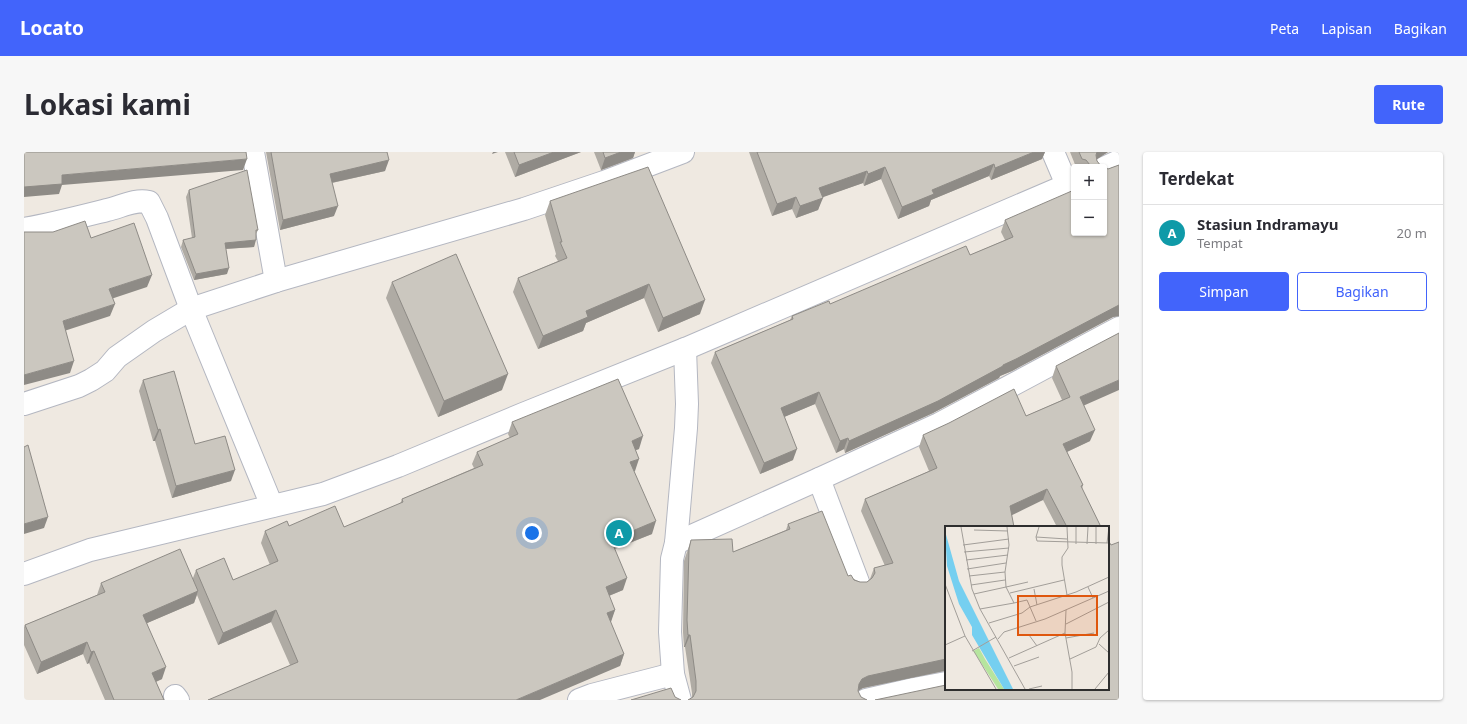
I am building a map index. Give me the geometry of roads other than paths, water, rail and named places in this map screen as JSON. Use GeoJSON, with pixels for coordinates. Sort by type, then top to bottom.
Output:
{"type":"FeatureCollection","features":[{"type":"Feature","properties":{"kind":"street"},"geometry":{"type":"LineString","coordinates":[[253,152],[276,281]]}},
{"type":"Feature","properties":{"kind":"street"},"geometry":{"type":"LineString","coordinates":[[24,404],[79,386],[92,380],[105,370],[117,357],[154,331],[191,309],[276,281],[524,209],[604,182],[683,152]]}},
{"type":"Feature","properties":{"kind":"street"},"geometry":{"type":"LineString","coordinates":[[24,574],[90,550],[324,494],[398,466],[685,349],[1070,184],[1053,152]]}},
{"type":"Feature","properties":{"kind":"street"},"geometry":{"type":"LineString","coordinates":[[1107,167],[1119,161]]}},
{"type":"Feature","properties":{"kind":"street"},"geometry":{"type":"LineString","coordinates":[[24,229],[110,210],[134,202],[149,202],[157,218],[191,309],[272,506]]}},
{"type":"Feature","properties":{"kind":"street"},"geometry":{"type":"LineString","coordinates":[[676,543],[939,424],[1119,328]]}},
{"type":"Feature","properties":{"kind":"street"},"geometry":{"type":"LineString","coordinates":[[680,700],[673,674],[670,632],[672,559],[676,543],[687,404],[685,349]]}},
{"type":"Feature","properties":{"kind":"street"},"geometry":{"type":"LineString","coordinates":[[819,479],[858,582]]}},
{"type":"Feature","properties":{"kind":"street"},"geometry":{"type":"LineString","coordinates":[[578,700],[592,694],[673,674]]}},
{"type":"Feature","properties":{"kind":"street"},"geometry":{"type":"LineString","coordinates":[[866,700],[945,683]]}},
{"type":"Feature","properties":{"kind":"place","name":"Stasiun Indramayu"},"geometry":{"type":"Point","coordinates":[619,533]}}]}
